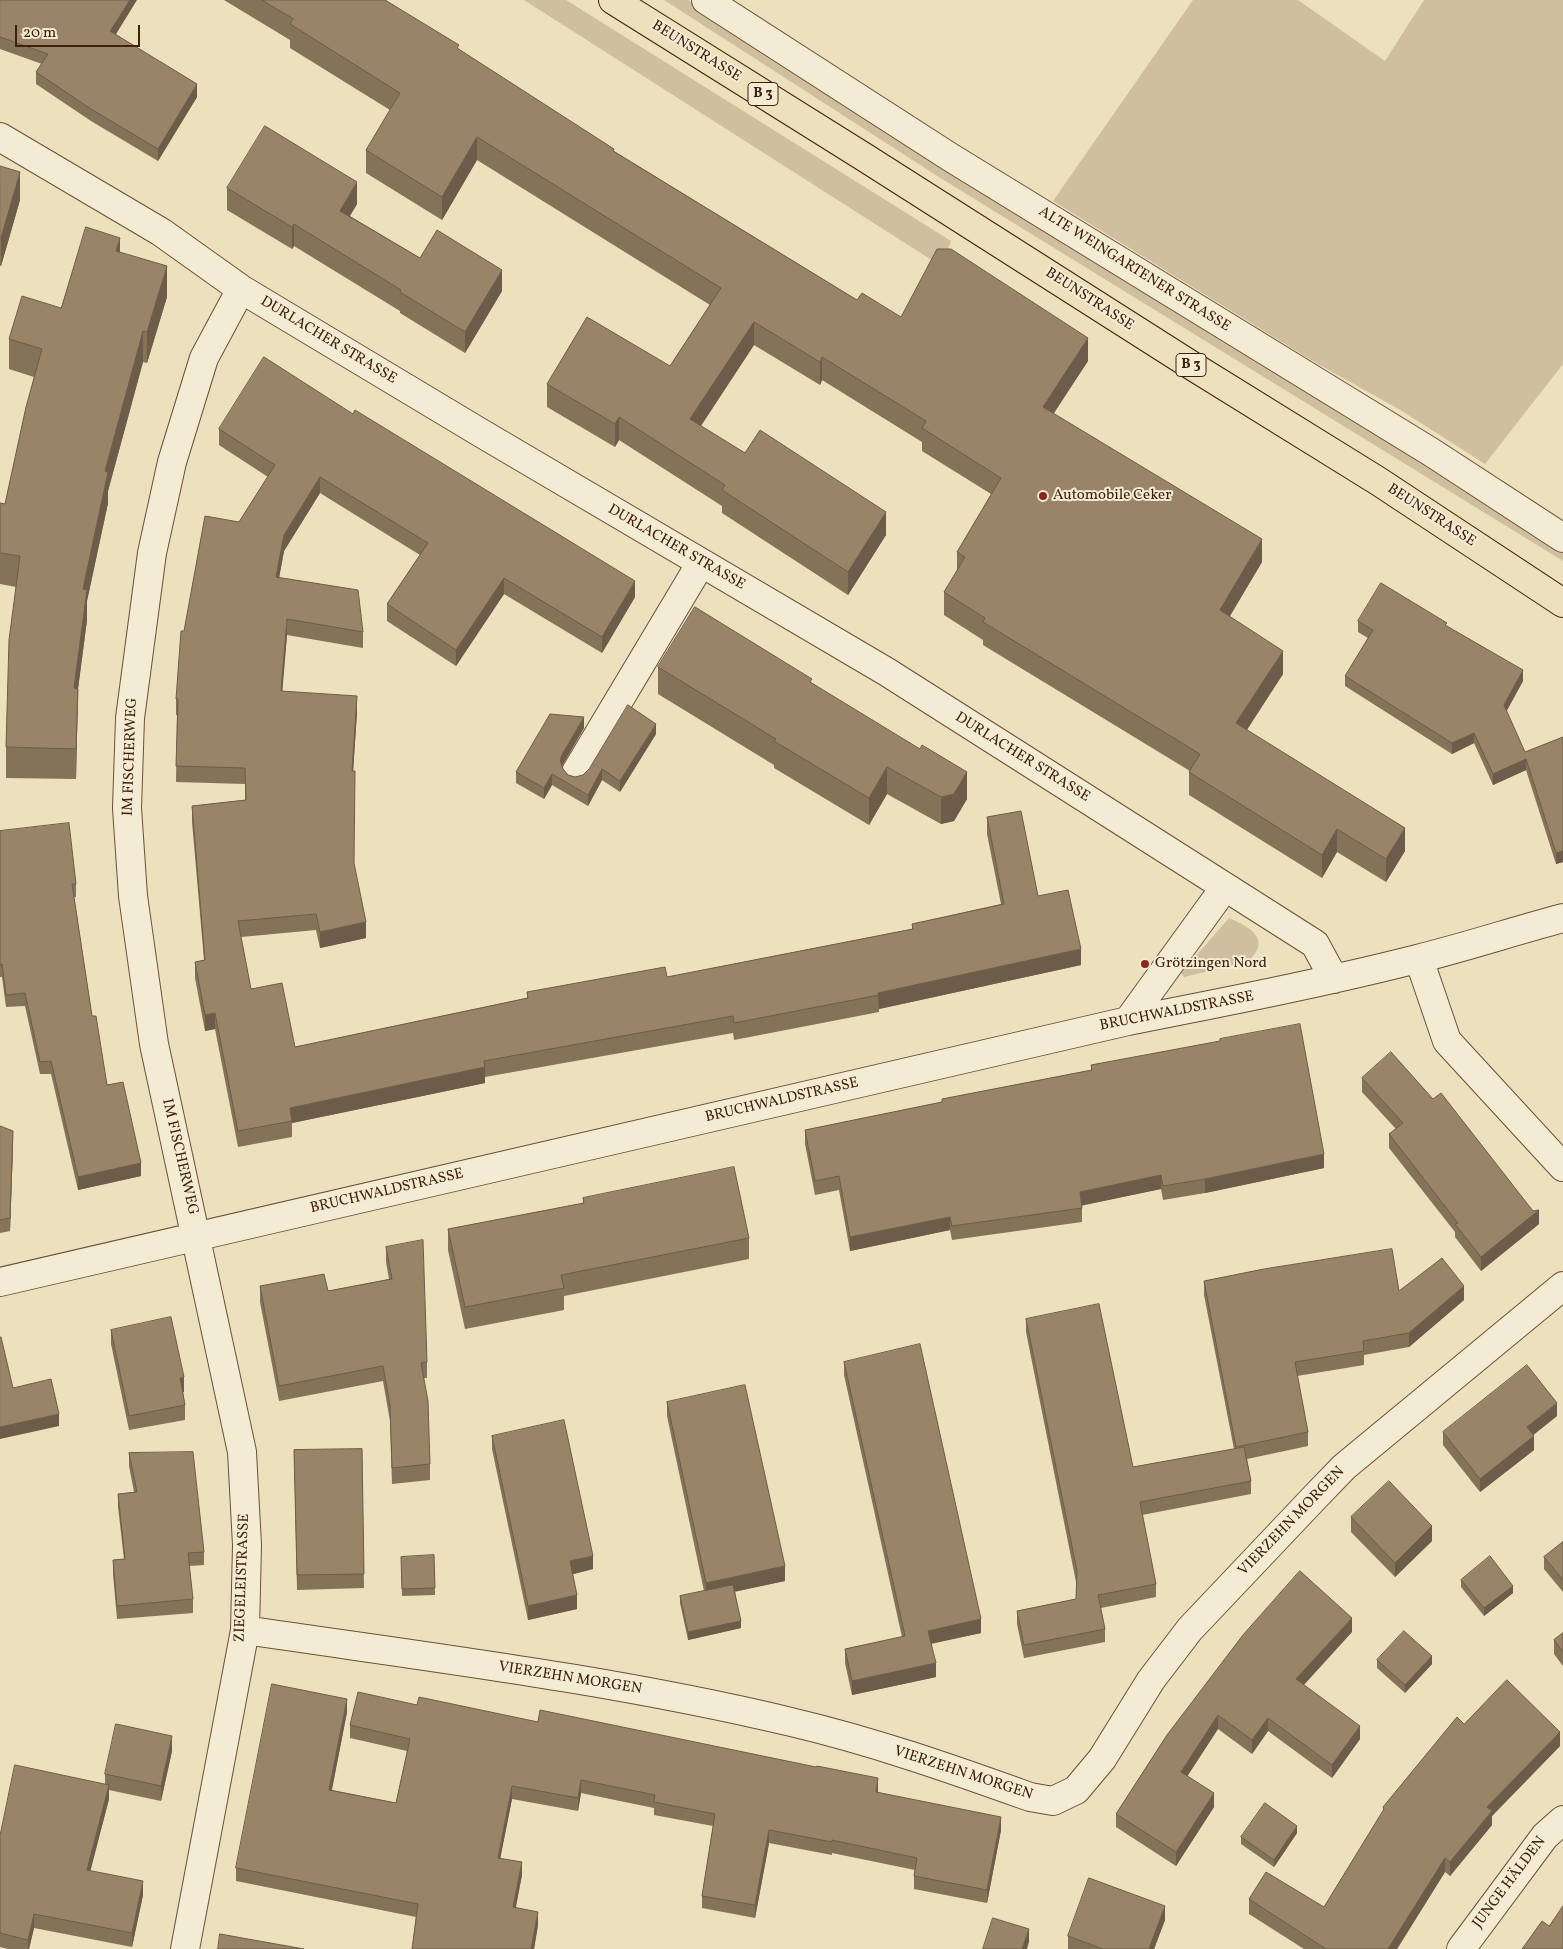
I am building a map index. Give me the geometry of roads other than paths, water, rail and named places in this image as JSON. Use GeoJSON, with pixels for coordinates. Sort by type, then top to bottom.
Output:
{"type":"FeatureCollection","features":[{"type":"Feature","properties":{"kind":"main road","name":"BEUNSTRASSE"},"geometry":{"type":"LineString","coordinates":[[613,0],[864,156],[1194,367],[1378,481],[1563,603]]}},
{"type":"Feature","properties":{"kind":"street","name":"ALTE WEINGARTENER STRASSE"},"geometry":{"type":"LineString","coordinates":[[706,0],[950,157],[1431,452],[1563,538]]}},
{"type":"Feature","properties":{"kind":"street","name":"DURLACHER STRASSE"},"geometry":{"type":"LineString","coordinates":[[0,136],[161,232],[241,289],[887,672],[1315,944],[1334,979]]}},
{"type":"Feature","properties":{"kind":"street","name":"IM FISCHERWEG"},"geometry":{"type":"LineString","coordinates":[[197,1236],[154,1044],[133,896],[126,808],[130,718],[152,553],[172,462],[204,358],[241,289]]}},
{"type":"Feature","properties":{"kind":"street"},"geometry":{"type":"LineString","coordinates":[[576,772],[701,562]]}},
{"type":"Feature","properties":{"kind":"street"},"geometry":{"type":"LineString","coordinates":[[1128,1021],[1225,887]]}},
{"type":"Feature","properties":{"kind":"street","name":"BRUCHWALDSTRASSE"},"geometry":{"type":"LineString","coordinates":[[0,1282],[1128,1021],[1234,1001],[1334,979],[1419,959],[1563,918]]}},
{"type":"Feature","properties":{"kind":"street"},"geometry":{"type":"LineString","coordinates":[[1419,959],[1447,1040],[1563,1167]]}},
{"type":"Feature","properties":{"kind":"street","name":"ZIEGELEISTRASSE"},"geometry":{"type":"LineString","coordinates":[[184,1949],[245,1630],[247,1545],[242,1452],[197,1236]]}},
{"type":"Feature","properties":{"kind":"street","name":"VIERZEHN MORGEN"},"geometry":{"type":"LineString","coordinates":[[245,1630],[656,1693],[782,1720],[869,1742],[1030,1797],[1053,1800],[1076,1790],[1102,1759],[1151,1680],[1190,1629],[1344,1467],[1563,1286]]}},
{"type":"Feature","properties":{"kind":"street","name":"JUNGE HÄLDEN"},"geometry":{"type":"LineString","coordinates":[[1461,1949],[1544,1836],[1563,1820]]}},
{"type":"Feature","properties":{"kind":"place","name":"Automobile Ceker"},"geometry":{"type":"Point","coordinates":[1043,496]}},
{"type":"Feature","properties":{"kind":"place","name":"Grötzingen Nord"},"geometry":{"type":"Point","coordinates":[1145,964]}}]}
